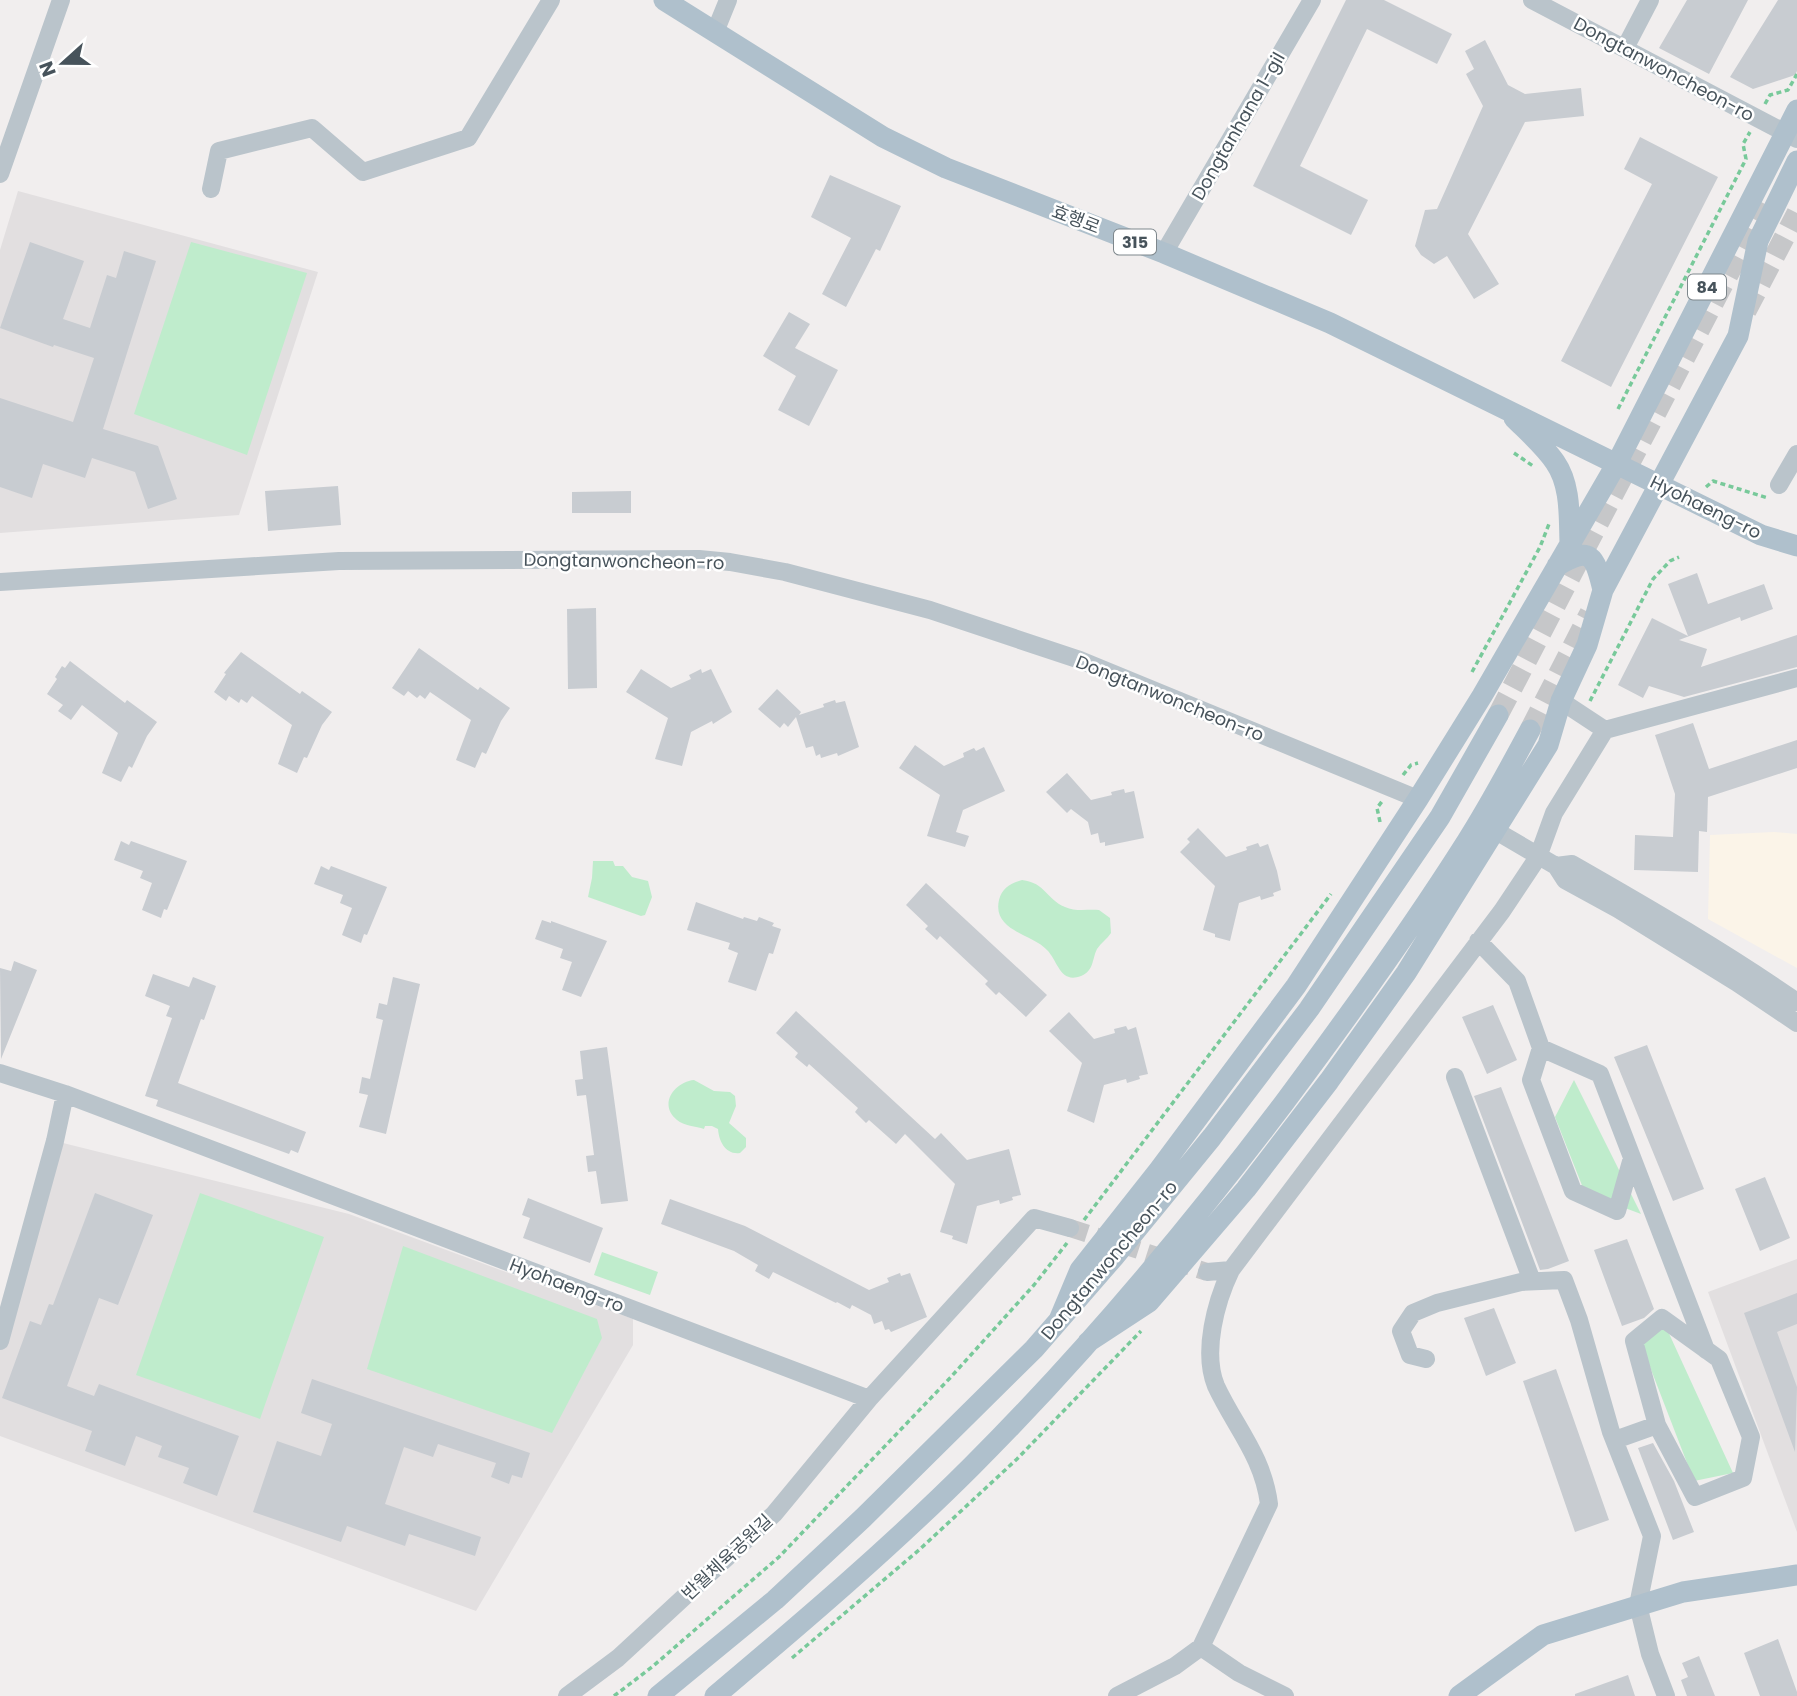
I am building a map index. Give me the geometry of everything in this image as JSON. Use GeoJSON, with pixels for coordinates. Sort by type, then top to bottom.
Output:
{"type":"FeatureCollection","features":[{"type":"Feature","properties":{"kind":"main road","name":"효행로"},"geometry":{"type":"LineString","coordinates":[[664,0],[883,137],[946,168],[1164,253],[1330,323],[1617,463]]}},
{"type":"Feature","properties":{"kind":"main road","name":"84"},"geometry":{"type":"LineString","coordinates":[[1617,463],[1791,136],[1797,110]]}},
{"type":"Feature","properties":{"kind":"main road","name":"84"},"geometry":{"type":"LineString","coordinates":[[1659,484],[1738,336],[1758,241],[1797,161]]}},
{"type":"Feature","properties":{"kind":"main road"},"geometry":{"type":"LineString","coordinates":[[1506,409],[1555,463],[1563,478],[1569,500],[1570,543]]}},
{"type":"Feature","properties":{"kind":"main road","name":"Hyohaeng-ro"},"geometry":{"type":"LineString","coordinates":[[1617,463],[1761,535],[1797,546]]}},
{"type":"Feature","properties":{"kind":"main road"},"geometry":{"type":"LineString","coordinates":[[1059,1320],[1080,1270],[1159,1170],[1296,986],[1418,799],[1482,696],[1617,463]]}},
{"type":"Feature","properties":{"kind":"main road"},"geometry":{"type":"LineString","coordinates":[[1088,1342],[1149,1302],[1246,1189],[1406,973],[1548,745],[1561,701],[1587,645],[1603,590],[1659,484]]}},
{"type":"Feature","properties":{"kind":"main road"},"geometry":{"type":"LineString","coordinates":[[1557,566],[1576,554],[1586,555],[1594,561],[1603,590]]}},
{"type":"Feature","properties":{"kind":"main road","name":"Dongtanwoncheon-ro"},"geometry":{"type":"LineString","coordinates":[[658,1696],[775,1600],[948,1436],[1059,1320],[1114,1257],[1212,1137],[1309,1009],[1440,817],[1498,715]]}},
{"type":"Feature","properties":{"kind":"main road","name":"Dongtanwoncheon-ro"},"geometry":{"type":"LineString","coordinates":[[715,1696],[915,1521],[972,1465],[1088,1342],[1190,1225],[1338,1031],[1468,839],[1531,730]]}},
{"type":"Feature","properties":{"kind":"main road"},"geometry":{"type":"LineString","coordinates":[[1459,1696],[1543,1635],[1683,1592],[1797,1575]]}},
{"type":"Feature","properties":{"kind":"street"},"geometry":{"type":"LineString","coordinates":[[0,174],[61,0]]}},
{"type":"Feature","properties":{"kind":"street"},"geometry":{"type":"LineString","coordinates":[[211,189],[219,150],[312,128],[363,172],[468,138],[551,0]]}},
{"type":"Feature","properties":{"kind":"street"},"geometry":{"type":"LineString","coordinates":[[715,32],[728,0]]}},
{"type":"Feature","properties":{"kind":"street","name":"Dongtanhana 1-gil"},"geometry":{"type":"LineString","coordinates":[[1164,253],[1312,0]]}},
{"type":"Feature","properties":{"kind":"street","name":"Dongtanwoncheon-ro"},"geometry":{"type":"LineString","coordinates":[[1532,0],[1791,136]]}},
{"type":"Feature","properties":{"kind":"street"},"geometry":{"type":"LineString","coordinates":[[1625,48],[1650,0]]}},
{"type":"Feature","properties":{"kind":"street"},"geometry":{"type":"LineString","coordinates":[[1779,485],[1797,454]]}},
{"type":"Feature","properties":{"kind":"street","name":"Dongtanwoncheon-ro"},"geometry":{"type":"LineString","coordinates":[[0,582],[339,561],[699,559],[730,562],[785,572],[930,610],[1080,660],[1418,799]]}},
{"type":"Feature","properties":{"kind":"street"},"geometry":{"type":"LineString","coordinates":[[1127,1694],[1202,1647],[1269,1503],[1266,1480],[1216,1385],[1210,1364],[1219,1295],[1231,1270],[1502,911],[1538,858],[1554,813],[1605,730],[1797,678]]}},
{"type":"Feature","properties":{"kind":"street"},"geometry":{"type":"LineString","coordinates":[[1561,701],[1605,730]]}},
{"type":"Feature","properties":{"kind":"street"},"geometry":{"type":"LineString","coordinates":[[1496,831],[1538,858],[1556,866],[1572,864],[1747,967],[1797,1002]]}},
{"type":"Feature","properties":{"kind":"street"},"geometry":{"type":"LineString","coordinates":[[1556,866],[1565,880],[1701,960],[1797,1023]]}},
{"type":"Feature","properties":{"kind":"street"},"geometry":{"type":"LineString","coordinates":[[1478,941],[1517,981],[1541,1048],[1531,1080],[1573,1192],[1617,1211],[1632,1158]]}},
{"type":"Feature","properties":{"kind":"street"},"geometry":{"type":"LineString","coordinates":[[1541,1048],[1600,1073],[1706,1350]]}},
{"type":"Feature","properties":{"kind":"street","name":"Hyohaeng-ro"},"geometry":{"type":"LineString","coordinates":[[0,1073],[65,1094],[869,1399]]}},
{"type":"Feature","properties":{"kind":"street"},"geometry":{"type":"LineString","coordinates":[[1455,1077],[1532,1281]]}},
{"type":"Feature","properties":{"kind":"street"},"geometry":{"type":"LineString","coordinates":[[0,1341],[55,1141],[65,1094]]}},
{"type":"Feature","properties":{"kind":"street"},"geometry":{"type":"LineString","coordinates":[[869,1399],[1034,1218],[1071,1233]]}},
{"type":"Feature","properties":{"kind":"street"},"geometry":{"type":"LineString","coordinates":[[1207,1272],[1231,1270]]}},
{"type":"Feature","properties":{"kind":"street"},"geometry":{"type":"LineString","coordinates":[[1426,1359],[1410,1355],[1401,1331],[1413,1313],[1437,1303],[1532,1281],[1564,1280],[1579,1320],[1615,1440],[1652,1536],[1639,1605],[1650,1654],[1666,1696]]}},
{"type":"Feature","properties":{"kind":"street"},"geometry":{"type":"LineString","coordinates":[[1662,1318],[1718,1359],[1751,1437],[1743,1478],[1695,1497],[1657,1425],[1634,1341],[1662,1318]]}},
{"type":"Feature","properties":{"kind":"street","name":"반월체육공원길"},"geometry":{"type":"LineString","coordinates":[[567,1696],[618,1658],[774,1514],[869,1399]]}},
{"type":"Feature","properties":{"kind":"street"},"geometry":{"type":"LineString","coordinates":[[1615,1440],[1657,1425]]}},
{"type":"Feature","properties":{"kind":"street"},"geometry":{"type":"LineString","coordinates":[[1202,1647],[1239,1673],[1285,1696]]}},
{"type":"Feature","properties":{"kind":"path"},"geometry":{"type":"LineString","coordinates":[[1618,409],[1746,159],[1743,144]]}},
{"type":"Feature","properties":{"kind":"path"},"geometry":{"type":"LineString","coordinates":[[1514,453],[1539,472]]}},
{"type":"Feature","properties":{"kind":"path"},"geometry":{"type":"LineString","coordinates":[[1691,500],[1713,481],[1772,499],[1779,485]]}},
{"type":"Feature","properties":{"kind":"path"},"geometry":{"type":"LineString","coordinates":[[1467,681],[1540,547],[1550,517]]}},
{"type":"Feature","properties":{"kind":"path"},"geometry":{"type":"LineString","coordinates":[[1380,823],[1377,808],[1411,765],[1419,762]]}},
{"type":"Feature","properties":{"kind":"path"},"geometry":{"type":"LineString","coordinates":[[614,1696],[652,1667],[779,1557],[1034,1286],[1071,1233],[1335,889]]}},
{"type":"Feature","properties":{"kind":"shaded area"},"geometry":{"type":"Polygon","coordinates":[[[18,191],[318,272],[239,515],[0,533],[0,250],[18,191]]]}},
{"type":"Feature","properties":{"kind":"shaded area"},"geometry":{"type":"Polygon","coordinates":[[[1774,832],[1797,834],[1797,968],[1708,919],[1710,835],[1774,832]]]}},
{"type":"Feature","properties":{"kind":"shaded area"},"geometry":{"type":"Polygon","coordinates":[[[55,1141],[349,1214],[633,1319],[633,1345],[476,1611],[0,1436],[0,1341],[55,1141]]]}},
{"type":"Feature","properties":{"kind":"shaded area"},"geometry":{"type":"Polygon","coordinates":[[[1797,1259],[1797,1532],[1708,1292],[1797,1259]]]}},
{"type":"Feature","properties":{"kind":"green space"},"geometry":{"type":"Polygon","coordinates":[[[191,242],[307,273],[247,455],[134,414],[191,242]]]}},
{"type":"Feature","properties":{"kind":"green space"},"geometry":{"type":"Polygon","coordinates":[[[593,861],[613,861],[615,866],[623,866],[632,877],[648,881],[652,897],[645,915],[641,916],[588,897],[593,861]]]}},
{"type":"Feature","properties":{"kind":"green space"},"geometry":{"type":"Polygon","coordinates":[[[1022,880],[1036,884],[1069,909],[1099,910],[1110,918],[1111,933],[1097,949],[1085,974],[1068,977],[1047,950],[1015,931],[1001,919],[998,910],[1002,892],[1022,880]]]}},
{"type":"Feature","properties":{"kind":"green space"},"geometry":{"type":"Polygon","coordinates":[[[694,1080],[714,1091],[730,1092],[735,1096],[736,1106],[729,1123],[746,1138],[746,1147],[740,1153],[731,1152],[724,1147],[718,1129],[712,1126],[705,1126],[704,1129],[687,1125],[671,1114],[671,1095],[680,1085],[694,1080]]]}},
{"type":"Feature","properties":{"kind":"green space"},"geometry":{"type":"Polygon","coordinates":[[[1574,1080],[1641,1214],[1585,1193],[1555,1117],[1574,1080]]]}},
{"type":"Feature","properties":{"kind":"green space"},"geometry":{"type":"Polygon","coordinates":[[[200,1193],[324,1237],[260,1419],[136,1375],[200,1193]]]}},
{"type":"Feature","properties":{"kind":"green space"},"geometry":{"type":"Polygon","coordinates":[[[403,1246],[597,1319],[602,1338],[552,1433],[367,1369],[403,1246]]]}},
{"type":"Feature","properties":{"kind":"green space"},"geometry":{"type":"Polygon","coordinates":[[[602,1252],[658,1272],[650,1295],[594,1275],[602,1252]]]}},
{"type":"Feature","properties":{"kind":"green space"},"geometry":{"type":"Polygon","coordinates":[[[1662,1318],[1733,1473],[1694,1481],[1640,1341],[1662,1318]]]}},
{"type":"Feature","properties":{"kind":"building"},"geometry":{"type":"Polygon","coordinates":[[[1346,0],[1384,0],[1452,34],[1437,64],[1367,29],[1300,166],[1368,200],[1351,235],[1253,186],[1346,0]]]}},
{"type":"Feature","properties":{"kind":"building"},"geometry":{"type":"Polygon","coordinates":[[[1687,0],[1748,0],[1709,74],[1659,48],[1687,0]]]}},
{"type":"Feature","properties":{"kind":"building"},"geometry":{"type":"Polygon","coordinates":[[[1778,0],[1797,0],[1797,71],[1795,75],[1753,89],[1730,77],[1778,0]]]}},
{"type":"Feature","properties":{"kind":"building"},"geometry":{"type":"Polygon","coordinates":[[[1485,40],[1508,85],[1525,94],[1581,88],[1584,116],[1525,122],[1468,234],[1499,284],[1474,299],[1447,256],[1434,264],[1421,255],[1415,246],[1425,210],[1437,209],[1483,106],[1466,74],[1474,69],[1465,51],[1485,40]]]}},
{"type":"Feature","properties":{"kind":"building"},"geometry":{"type":"Polygon","coordinates":[[[1640,137],[1718,177],[1611,387],[1561,361],[1652,184],[1624,169],[1640,137]]]}},
{"type":"Feature","properties":{"kind":"building"},"geometry":{"type":"Polygon","coordinates":[[[830,175],[901,206],[880,251],[876,249],[846,307],[822,294],[851,238],[811,217],[830,175]]]}},
{"type":"Feature","properties":{"kind":"building"},"geometry":{"type":"Polygon","coordinates":[[[30,242],[84,261],[63,319],[90,328],[107,275],[116,278],[124,251],[156,261],[103,429],[158,446],[177,499],[148,509],[135,472],[92,458],[85,478],[43,464],[32,498],[0,487],[0,398],[73,422],[94,358],[0,328],[30,242]]]}},
{"type":"Feature","properties":{"kind":"building"},"geometry":{"type":"Polygon","coordinates":[[[789,312],[810,324],[795,348],[838,370],[809,426],[778,410],[796,376],[763,356],[789,312]]]}},
{"type":"Feature","properties":{"kind":"building"},"geometry":{"type":"Polygon","coordinates":[[[338,486],[341,525],[268,531],[265,491],[338,486]]]}},
{"type":"Feature","properties":{"kind":"building"},"geometry":{"type":"Polygon","coordinates":[[[631,491],[631,513],[572,513],[572,492],[631,491]]]}},
{"type":"Feature","properties":{"kind":"building"},"geometry":{"type":"Polygon","coordinates":[[[1697,573],[1708,604],[1764,584],[1773,609],[1741,621],[1740,617],[1679,640],[1707,649],[1701,667],[1797,635],[1797,667],[1684,697],[1649,686],[1643,698],[1618,685],[1652,618],[1688,636],[1668,584],[1697,573]]]}},
{"type":"Feature","properties":{"kind":"building"},"geometry":{"type":"Polygon","coordinates":[[[596,608],[597,688],[568,689],[567,609],[596,608]]]}},
{"type":"Feature","properties":{"kind":"building"},"geometry":{"type":"Polygon","coordinates":[[[419,648],[478,690],[480,687],[510,708],[486,754],[482,752],[475,768],[456,760],[471,720],[430,692],[425,699],[420,695],[417,698],[408,691],[404,696],[392,688],[419,648]]]}},
{"type":"Feature","properties":{"kind":"building"},"geometry":{"type":"Polygon","coordinates":[[[241,652],[300,694],[302,691],[332,712],[322,725],[297,773],[278,764],[292,725],[252,696],[247,703],[241,699],[239,703],[229,696],[226,701],[214,692],[226,674],[224,673],[241,652]]]}},
{"type":"Feature","properties":{"kind":"building"},"geometry":{"type":"Polygon","coordinates":[[[70,661],[125,703],[127,700],[157,722],[147,736],[132,768],[129,766],[121,782],[102,773],[118,733],[82,705],[71,720],[58,711],[63,705],[47,694],[62,666],[65,668],[70,661]]]}},
{"type":"Feature","properties":{"kind":"building"},"geometry":{"type":"Polygon","coordinates":[[[641,669],[671,688],[691,679],[689,675],[701,669],[702,673],[711,669],[732,712],[713,724],[712,721],[691,732],[682,766],[655,759],[668,718],[626,692],[641,669]]]}},
{"type":"Feature","properties":{"kind":"building"},"geometry":{"type":"Polygon","coordinates":[[[777,689],[801,712],[799,715],[824,707],[823,704],[835,700],[836,703],[845,701],[859,747],[838,756],[837,753],[821,758],[820,754],[816,756],[813,746],[806,748],[796,717],[788,727],[784,723],[780,728],[758,709],[777,689]]]}},
{"type":"Feature","properties":{"kind":"building"},"geometry":{"type":"Polygon","coordinates":[[[1693,723],[1709,769],[1797,740],[1797,768],[1708,797],[1707,832],[1699,831],[1698,872],[1634,870],[1635,835],[1673,837],[1675,794],[1655,735],[1693,723]]]}},
{"type":"Feature","properties":{"kind":"building"},"geometry":{"type":"Polygon","coordinates":[[[915,745],[944,766],[964,757],[963,753],[984,747],[1005,791],[963,810],[956,832],[969,836],[965,847],[927,836],[940,795],[899,768],[915,745]]]}},
{"type":"Feature","properties":{"kind":"building"},"geometry":{"type":"Polygon","coordinates":[[[1067,773],[1091,800],[1124,789],[1125,793],[1134,791],[1144,838],[1105,846],[1105,842],[1100,843],[1098,833],[1091,835],[1088,822],[1071,809],[1067,813],[1046,792],[1067,773]]]}},
{"type":"Feature","properties":{"kind":"building"},"geometry":{"type":"Polygon","coordinates":[[[1198,828],[1226,857],[1258,843],[1260,847],[1268,844],[1277,871],[1281,890],[1273,893],[1274,896],[1261,900],[1260,896],[1239,903],[1230,941],[1203,930],[1215,886],[1180,852],[1190,842],[1187,839],[1198,828]]]}},
{"type":"Feature","properties":{"kind":"building"},"geometry":{"type":"Polygon","coordinates":[[[121,841],[129,845],[131,841],[187,861],[167,910],[164,909],[161,918],[142,910],[152,883],[140,878],[143,871],[114,860],[121,841]]]}},
{"type":"Feature","properties":{"kind":"building"},"geometry":{"type":"Polygon","coordinates":[[[321,866],[329,870],[331,866],[387,887],[361,943],[342,935],[352,908],[340,903],[343,895],[314,884],[321,866]]]}},
{"type":"Feature","properties":{"kind":"building"},"geometry":{"type":"Polygon","coordinates":[[[926,883],[1047,995],[1026,1017],[999,992],[996,995],[985,984],[988,981],[940,936],[937,940],[925,929],[928,926],[906,905],[926,883]]]}},
{"type":"Feature","properties":{"kind":"building"},"geometry":{"type":"Polygon","coordinates":[[[696,902],[743,919],[744,917],[757,921],[759,917],[781,929],[773,954],[769,953],[756,991],[728,982],[738,953],[728,949],[730,943],[687,930],[696,902]]]}},
{"type":"Feature","properties":{"kind":"building"},"geometry":{"type":"Polygon","coordinates":[[[542,920],[607,941],[581,997],[562,990],[572,962],[560,958],[563,949],[535,939],[542,920]]]}},
{"type":"Feature","properties":{"kind":"building"},"geometry":{"type":"Polygon","coordinates":[[[14,961],[37,970],[1,1059],[0,968],[11,971],[14,961]]]}},
{"type":"Feature","properties":{"kind":"building"},"geometry":{"type":"Polygon","coordinates":[[[153,974],[189,987],[193,977],[216,986],[178,1083],[306,1132],[298,1153],[291,1150],[289,1154],[156,1106],[158,1100],[145,1096],[172,1018],[166,1016],[170,1006],[145,996],[153,974]]]}},
{"type":"Feature","properties":{"kind":"building"},"geometry":{"type":"Polygon","coordinates":[[[393,977],[420,984],[386,1134],[359,1127],[368,1095],[359,1093],[362,1077],[370,1079],[383,1020],[376,1018],[379,1003],[387,1005],[393,977]]]}},
{"type":"Feature","properties":{"kind":"building"},"geometry":{"type":"Polygon","coordinates":[[[1493,1005],[1517,1060],[1487,1074],[1462,1017],[1493,1005]]]}},
{"type":"Feature","properties":{"kind":"building"},"geometry":{"type":"Polygon","coordinates":[[[796,1011],[935,1139],[941,1133],[967,1160],[1009,1149],[1021,1195],[1000,1204],[999,1200],[977,1206],[967,1244],[940,1232],[955,1184],[905,1134],[896,1144],[869,1120],[866,1123],[855,1112],[858,1108],[809,1064],[807,1067],[795,1057],[798,1053],[776,1033],[796,1011]]]}},
{"type":"Feature","properties":{"kind":"building"},"geometry":{"type":"Polygon","coordinates":[[[1069,1012],[1094,1039],[1115,1033],[1114,1029],[1126,1026],[1128,1030],[1136,1027],[1148,1074],[1127,1083],[1126,1079],[1104,1085],[1094,1123],[1067,1111],[1082,1063],[1049,1031],[1069,1012]]]}},
{"type":"Feature","properties":{"kind":"building"},"geometry":{"type":"Polygon","coordinates":[[[1647,1045],[1704,1189],[1673,1201],[1614,1057],[1647,1045]]]}},
{"type":"Feature","properties":{"kind":"building"},"geometry":{"type":"Polygon","coordinates":[[[607,1047],[628,1201],[601,1204],[596,1171],[588,1172],[586,1156],[594,1155],[586,1095],[577,1096],[575,1080],[583,1079],[580,1051],[607,1047]]]}},
{"type":"Feature","properties":{"kind":"building"},"geometry":{"type":"Polygon","coordinates":[[[1501,1087],[1569,1261],[1548,1269],[1540,1270],[1474,1096],[1501,1087]]]}},
{"type":"Feature","properties":{"kind":"building"},"geometry":{"type":"Polygon","coordinates":[[[1765,1177],[1790,1238],[1760,1251],[1735,1189],[1765,1177]]]}},
{"type":"Feature","properties":{"kind":"building"},"geometry":{"type":"Polygon","coordinates":[[[95,1193],[153,1215],[118,1305],[99,1298],[67,1386],[94,1396],[99,1384],[239,1436],[217,1496],[183,1483],[189,1468],[158,1457],[162,1446],[136,1436],[125,1466],[85,1451],[92,1431],[2,1398],[30,1321],[41,1325],[49,1304],[53,1305],[95,1193]]]}},
{"type":"Feature","properties":{"kind":"building"},"geometry":{"type":"Polygon","coordinates":[[[528,1198],[603,1228],[590,1263],[523,1238],[530,1218],[522,1215],[528,1198]]]}},
{"type":"Feature","properties":{"kind":"building"},"geometry":{"type":"Polygon","coordinates":[[[670,1199],[745,1226],[869,1290],[889,1282],[887,1278],[900,1273],[901,1276],[910,1273],[927,1317],[891,1332],[889,1329],[885,1330],[882,1321],[874,1324],[871,1315],[852,1305],[850,1309],[773,1272],[769,1279],[755,1271],[758,1265],[734,1251],[661,1224],[670,1199]]]}},
{"type":"Feature","properties":{"kind":"building"},"geometry":{"type":"Polygon","coordinates":[[[1627,1239],[1654,1309],[1644,1318],[1622,1326],[1594,1250],[1627,1239]]]}},
{"type":"Feature","properties":{"kind":"building"},"geometry":{"type":"Polygon","coordinates":[[[1797,1293],[1797,1324],[1777,1332],[1797,1387],[1795,1452],[1744,1313],[1797,1293]]]}},
{"type":"Feature","properties":{"kind":"building"},"geometry":{"type":"Polygon","coordinates":[[[1494,1308],[1516,1363],[1486,1376],[1464,1318],[1494,1308]]]}},
{"type":"Feature","properties":{"kind":"building"},"geometry":{"type":"Polygon","coordinates":[[[1556,1369],[1609,1520],[1575,1532],[1523,1381],[1556,1369]]]}},
{"type":"Feature","properties":{"kind":"building"},"geometry":{"type":"Polygon","coordinates":[[[312,1379],[530,1453],[522,1478],[512,1475],[509,1484],[491,1477],[496,1463],[438,1444],[433,1457],[404,1447],[385,1504],[481,1537],[475,1556],[409,1534],[405,1546],[347,1526],[341,1542],[253,1512],[277,1441],[321,1456],[332,1424],[301,1413],[312,1379]]]}},
{"type":"Feature","properties":{"kind":"building"},"geometry":{"type":"Polygon","coordinates":[[[1653,1443],[1674,1481],[1694,1532],[1673,1540],[1638,1448],[1653,1443]]]}},
{"type":"Feature","properties":{"kind":"building"},"geometry":{"type":"Polygon","coordinates":[[[1778,1639],[1797,1696],[1760,1696],[1744,1653],[1778,1639]]]}},
{"type":"Feature","properties":{"kind":"building"},"geometry":{"type":"Polygon","coordinates":[[[1699,1656],[1715,1696],[1687,1696],[1681,1680],[1688,1677],[1682,1663],[1699,1656]]]}},
{"type":"Feature","properties":{"kind":"building"},"geometry":{"type":"Polygon","coordinates":[[[1628,1675],[1635,1696],[1575,1696],[1575,1694],[1628,1675]]]}},
{"type":"Feature","properties":{"kind":"tunnel"},"geometry":{"type":"LineString","coordinates":[[1498,715],[1765,204]]}},
{"type":"Feature","properties":{"kind":"tunnel"},"geometry":{"type":"LineString","coordinates":[[1746,311],[1797,213]]}},
{"type":"Feature","properties":{"kind":"tunnel"},"geometry":{"type":"LineString","coordinates":[[1530,730],[1590,613]]}},
{"type":"Feature","properties":{"kind":"tunnel"},"geometry":{"type":"LineString","coordinates":[[1070,1228],[1207,1272]]}}]}
